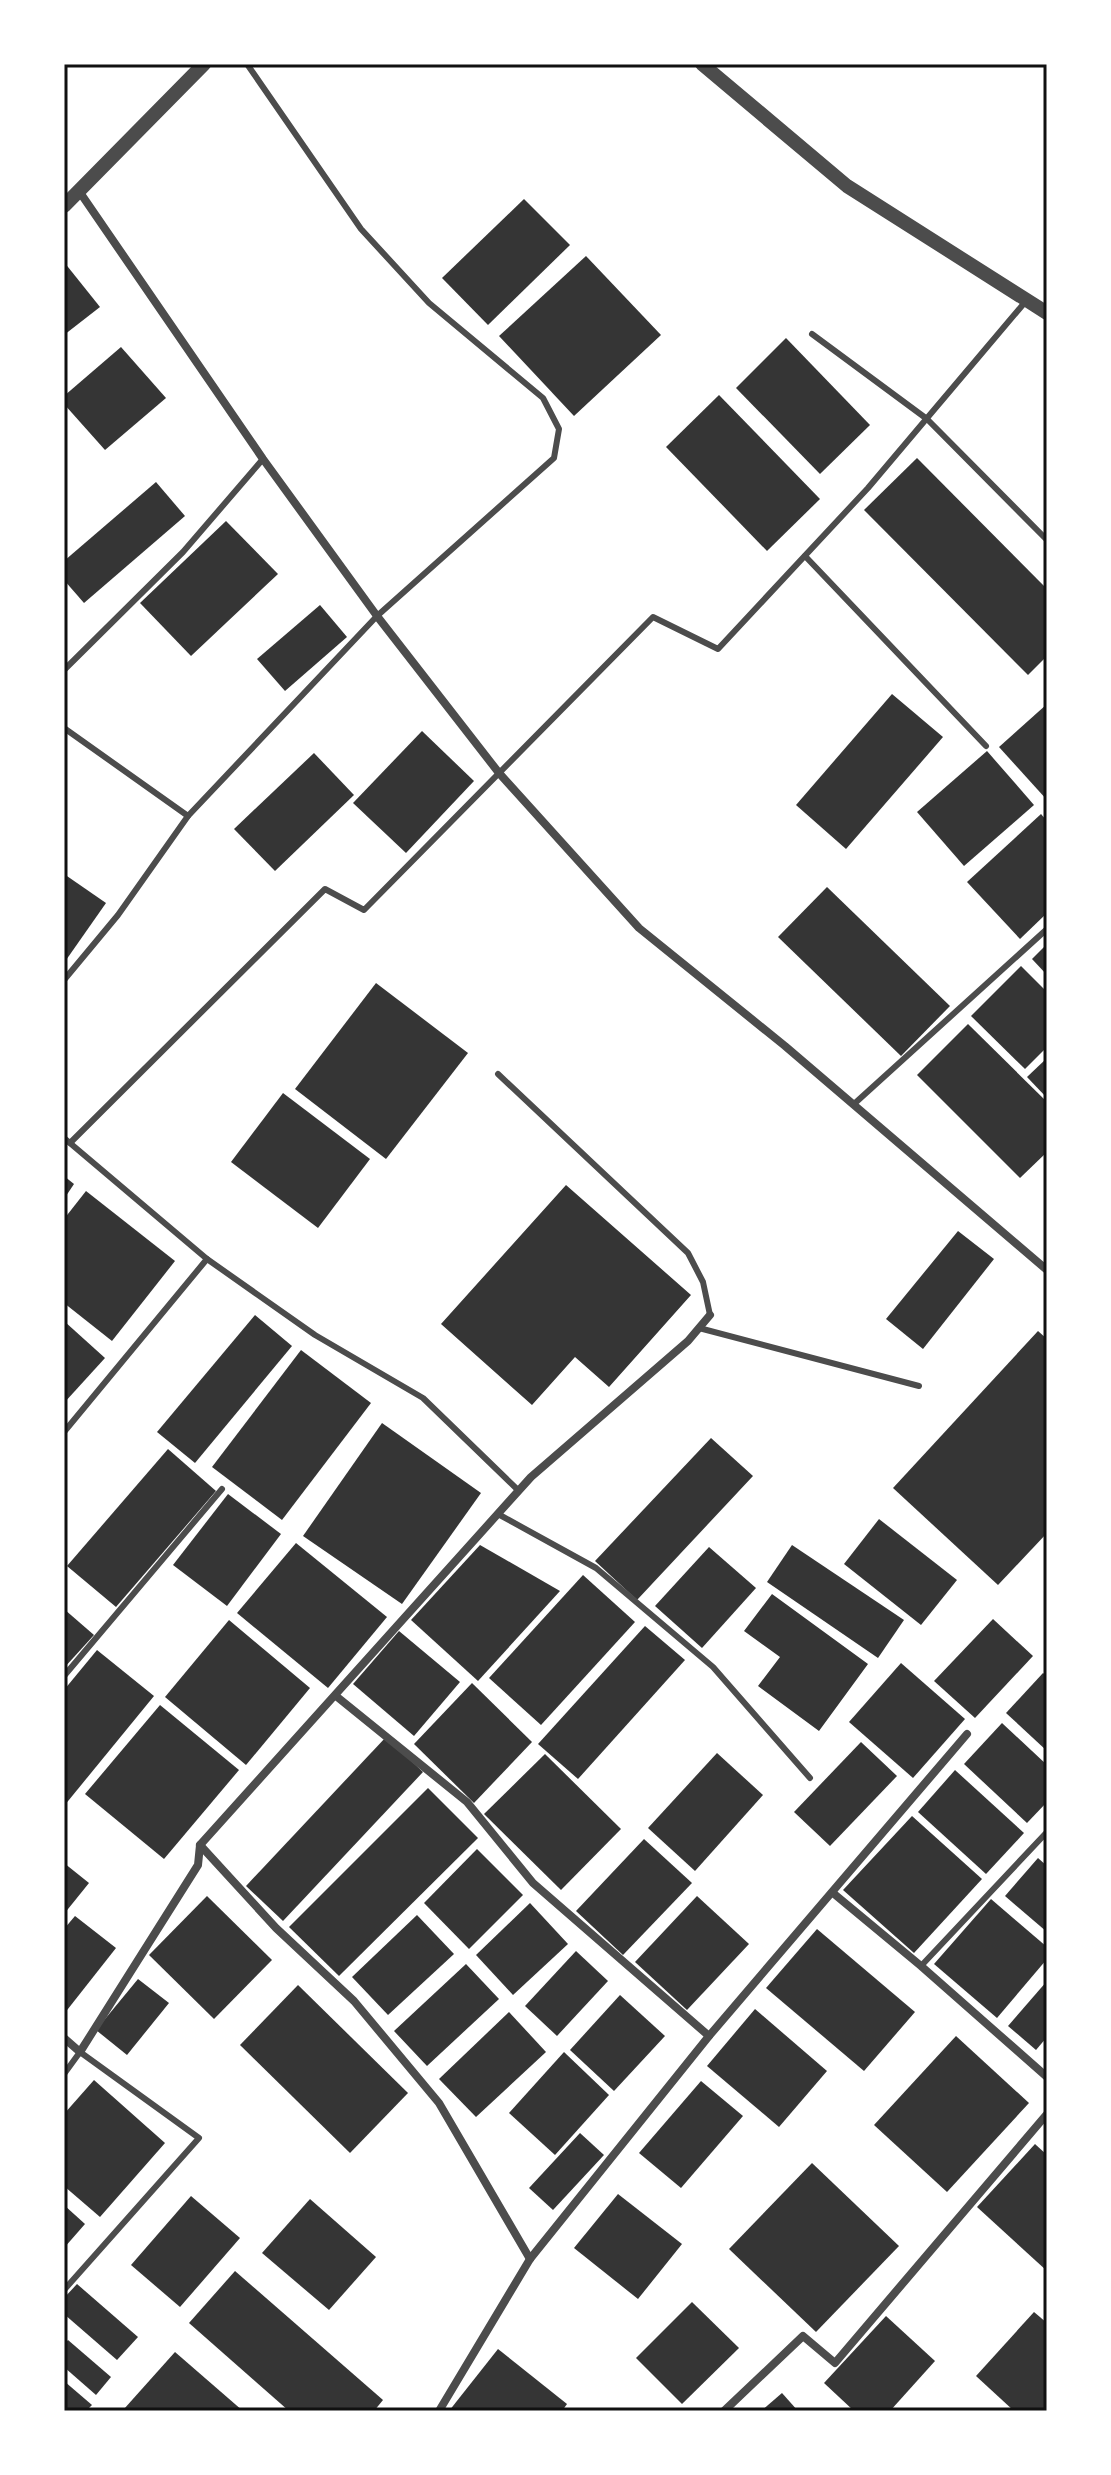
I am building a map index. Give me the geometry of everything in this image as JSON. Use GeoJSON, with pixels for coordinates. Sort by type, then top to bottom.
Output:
{"type":"FeatureCollection","features":[{"type":"Feature","properties":{"kind":"street"},"geometry":{"type":"LineString","coordinates":[[64,206],[204,64]]}},
{"type":"Feature","properties":{"kind":"street"},"geometry":{"type":"LineString","coordinates":[[702,64],[847,186],[1047,313]]}},
{"type":"Feature","properties":{"kind":"street"},"geometry":{"type":"LineString","coordinates":[[79,191],[263,459],[377,616],[499,773],[639,928],[854,1104],[1047,1270]]}},
{"type":"Feature","properties":{"kind":"street"},"geometry":{"type":"LineString","coordinates":[[64,2038],[80,2052],[198,1865],[200,1845],[531,1477],[710,1315]]}},
{"type":"Feature","properties":{"kind":"street"},"geometry":{"type":"LineString","coordinates":[[336,1696],[467,1802],[533,1883],[709,2036]]}},
{"type":"Feature","properties":{"kind":"street"},"geometry":{"type":"LineString","coordinates":[[439,2411],[530,2259],[709,2036],[967,1734]]}},
{"type":"Feature","properties":{"kind":"street"},"geometry":{"type":"LineString","coordinates":[[200,1845],[276,1928],[354,2001],[439,2103],[530,2259]]}},
{"type":"Feature","properties":{"kind":"street"},"geometry":{"type":"LineString","coordinates":[[833,1893],[1047,2077]]}},
{"type":"Feature","properties":{"kind":"street"},"geometry":{"type":"LineString","coordinates":[[724,2411],[803,2336],[835,2363],[1047,2114]]}},
{"type":"Feature","properties":{"kind":"lane"},"geometry":{"type":"LineString","coordinates":[[64,980],[118,915],[188,816],[377,616],[554,458],[559,429],[543,398],[429,303],[361,229],[247,64]]}},
{"type":"Feature","properties":{"kind":"lane"},"geometry":{"type":"LineString","coordinates":[[519,1491],[423,1398],[315,1335],[207,1259],[67,1141],[325,889],[364,910],[653,617],[718,649],[868,488],[1026,301]]}},
{"type":"Feature","properties":{"kind":"lane"},"geometry":{"type":"LineString","coordinates":[[812,334],[927,419],[1047,540]]}},
{"type":"Feature","properties":{"kind":"lane"},"geometry":{"type":"LineString","coordinates":[[64,670],[183,552],[263,459]]}},
{"type":"Feature","properties":{"kind":"lane"},"geometry":{"type":"LineString","coordinates":[[805,556],[986,746]]}},
{"type":"Feature","properties":{"kind":"lane"},"geometry":{"type":"LineString","coordinates":[[64,728],[188,816]]}},
{"type":"Feature","properties":{"kind":"lane"},"geometry":{"type":"LineString","coordinates":[[854,1104],[1047,929]]}},
{"type":"Feature","properties":{"kind":"lane"},"geometry":{"type":"LineString","coordinates":[[498,1074],[688,1253],[703,1282],[710,1315]]}},
{"type":"Feature","properties":{"kind":"lane"},"geometry":{"type":"LineString","coordinates":[[64,1432],[207,1259]]}},
{"type":"Feature","properties":{"kind":"lane"},"geometry":{"type":"LineString","coordinates":[[699,1328],[919,1386]]}},
{"type":"Feature","properties":{"kind":"lane"},"geometry":{"type":"LineString","coordinates":[[64,1676],[222,1489]]}},
{"type":"Feature","properties":{"kind":"lane"},"geometry":{"type":"LineString","coordinates":[[498,1514],[596,1568],[631,1597],[713,1667],[810,1778]]}},
{"type":"Feature","properties":{"kind":"lane"},"geometry":{"type":"LineString","coordinates":[[921,1966],[1047,1832]]}},
{"type":"Feature","properties":{"kind":"lane"},"geometry":{"type":"LineString","coordinates":[[64,2074],[80,2052],[199,2138],[64,2290]]}},
{"type":"Feature","properties":{"kind":"building"},"geometry":{"type":"Polygon","coordinates":[[[524,199],[570,245],[488,325],[442,278],[524,199]]]}},
{"type":"Feature","properties":{"kind":"building"},"geometry":{"type":"Polygon","coordinates":[[[586,256],[661,335],[574,416],[499,336],[586,256]]]}},
{"type":"Feature","properties":{"kind":"building"},"geometry":{"type":"Polygon","coordinates":[[[64,262],[100,307],[64,335],[64,262]]]}},
{"type":"Feature","properties":{"kind":"building"},"geometry":{"type":"Polygon","coordinates":[[[786,338],[870,425],[820,474],[736,388],[786,338]]]}},
{"type":"Feature","properties":{"kind":"building"},"geometry":{"type":"Polygon","coordinates":[[[121,347],[166,398],[105,450],[64,404],[64,396],[121,347]]]}},
{"type":"Feature","properties":{"kind":"building"},"geometry":{"type":"Polygon","coordinates":[[[719,395],[820,499],[767,551],[666,447],[719,395]]]}},
{"type":"Feature","properties":{"kind":"building"},"geometry":{"type":"Polygon","coordinates":[[[917,458],[1047,589],[1047,656],[1028,675],[864,510],[917,458]]]}},
{"type":"Feature","properties":{"kind":"building"},"geometry":{"type":"Polygon","coordinates":[[[156,482],[185,516],[84,603],[64,580],[64,561],[156,482]]]}},
{"type":"Feature","properties":{"kind":"building"},"geometry":{"type":"Polygon","coordinates":[[[226,521],[278,574],[191,656],[140,603],[226,521]]]}},
{"type":"Feature","properties":{"kind":"building"},"geometry":{"type":"Polygon","coordinates":[[[320,605],[347,637],[285,691],[257,659],[320,605]]]}},
{"type":"Feature","properties":{"kind":"building"},"geometry":{"type":"Polygon","coordinates":[[[892,694],[943,737],[846,849],[796,805],[892,694]]]}},
{"type":"Feature","properties":{"kind":"building"},"geometry":{"type":"Polygon","coordinates":[[[1047,704],[1047,800],[999,747],[1047,704]]]}},
{"type":"Feature","properties":{"kind":"building"},"geometry":{"type":"Polygon","coordinates":[[[422,731],[474,781],[406,853],[353,803],[422,731]]]}},
{"type":"Feature","properties":{"kind":"building"},"geometry":{"type":"Polygon","coordinates":[[[987,751],[1034,805],[964,866],[917,812],[987,751]]]}},
{"type":"Feature","properties":{"kind":"building"},"geometry":{"type":"Polygon","coordinates":[[[314,753],[354,795],[275,871],[234,829],[314,753]]]}},
{"type":"Feature","properties":{"kind":"building"},"geometry":{"type":"Polygon","coordinates":[[[1041,814],[1047,821],[1047,913],[1020,939],[967,882],[1041,814]]]}},
{"type":"Feature","properties":{"kind":"building"},"geometry":{"type":"Polygon","coordinates":[[[64,874],[106,903],[64,963],[64,874]]]}},
{"type":"Feature","properties":{"kind":"building"},"geometry":{"type":"Polygon","coordinates":[[[827,887],[950,1006],[901,1056],[778,937],[827,887]]]}},
{"type":"Feature","properties":{"kind":"building"},"geometry":{"type":"Polygon","coordinates":[[[1047,944],[1047,975],[1032,959],[1047,944]]]}},
{"type":"Feature","properties":{"kind":"building"},"geometry":{"type":"Polygon","coordinates":[[[1021,966],[1047,992],[1047,1047],[1025,1069],[971,1016],[1021,966]]]}},
{"type":"Feature","properties":{"kind":"building"},"geometry":{"type":"Polygon","coordinates":[[[376,983],[468,1053],[386,1159],[295,1089],[376,983]]]}},
{"type":"Feature","properties":{"kind":"building"},"geometry":{"type":"Polygon","coordinates":[[[968,1024],[1047,1102],[1047,1152],[1020,1178],[917,1075],[968,1024]]]}},
{"type":"Feature","properties":{"kind":"building"},"geometry":{"type":"Polygon","coordinates":[[[1047,1058],[1047,1098],[1027,1077],[1047,1058]]]}},
{"type":"Feature","properties":{"kind":"building"},"geometry":{"type":"Polygon","coordinates":[[[283,1093],[370,1159],[318,1228],[231,1162],[283,1093]]]}},
{"type":"Feature","properties":{"kind":"building"},"geometry":{"type":"Polygon","coordinates":[[[64,1176],[74,1184],[64,1199],[64,1176]]]}},
{"type":"Feature","properties":{"kind":"building"},"geometry":{"type":"Polygon","coordinates":[[[566,1185],[691,1295],[609,1387],[575,1357],[532,1405],[441,1324],[566,1185]]]}},
{"type":"Feature","properties":{"kind":"building"},"geometry":{"type":"Polygon","coordinates":[[[86,1191],[175,1261],[112,1341],[64,1303],[64,1219],[86,1191]]]}},
{"type":"Feature","properties":{"kind":"building"},"geometry":{"type":"Polygon","coordinates":[[[958,1231],[994,1259],[923,1349],[886,1319],[958,1231]]]}},
{"type":"Feature","properties":{"kind":"building"},"geometry":{"type":"Polygon","coordinates":[[[255,1315],[292,1346],[195,1463],[157,1432],[255,1315]]]}},
{"type":"Feature","properties":{"kind":"building"},"geometry":{"type":"Polygon","coordinates":[[[64,1321],[105,1358],[64,1403],[64,1321]]]}},
{"type":"Feature","properties":{"kind":"building"},"geometry":{"type":"Polygon","coordinates":[[[1038,1331],[1047,1339],[1047,1533],[998,1585],[893,1488],[1038,1331]]]}},
{"type":"Feature","properties":{"kind":"building"},"geometry":{"type":"Polygon","coordinates":[[[301,1350],[371,1403],[282,1520],[212,1467],[301,1350]]]}},
{"type":"Feature","properties":{"kind":"building"},"geometry":{"type":"Polygon","coordinates":[[[382,1423],[481,1493],[402,1604],[303,1536],[382,1423]]]}},
{"type":"Feature","properties":{"kind":"building"},"geometry":{"type":"Polygon","coordinates":[[[711,1438],[753,1476],[637,1600],[595,1561],[711,1438]]]}},
{"type":"Feature","properties":{"kind":"building"},"geometry":{"type":"Polygon","coordinates":[[[168,1449],[216,1491],[116,1607],[67,1566],[168,1449]]]}},
{"type":"Feature","properties":{"kind":"building"},"geometry":{"type":"Polygon","coordinates":[[[228,1494],[281,1534],[227,1606],[173,1565],[228,1494]]]}},
{"type":"Feature","properties":{"kind":"building"},"geometry":{"type":"Polygon","coordinates":[[[879,1519],[957,1580],[921,1625],[844,1564],[879,1519]]]}},
{"type":"Feature","properties":{"kind":"building"},"geometry":{"type":"Polygon","coordinates":[[[296,1543],[387,1617],[328,1688],[237,1613],[296,1543]]]}},
{"type":"Feature","properties":{"kind":"building"},"geometry":{"type":"Polygon","coordinates":[[[480,1545],[560,1591],[478,1681],[411,1620],[480,1545]]]}},
{"type":"Feature","properties":{"kind":"building"},"geometry":{"type":"Polygon","coordinates":[[[792,1545],[904,1620],[878,1658],[767,1582],[792,1545]]]}},
{"type":"Feature","properties":{"kind":"building"},"geometry":{"type":"Polygon","coordinates":[[[709,1547],[756,1588],[702,1648],[655,1606],[709,1547]]]}},
{"type":"Feature","properties":{"kind":"building"},"geometry":{"type":"Polygon","coordinates":[[[583,1575],[635,1622],[541,1725],[489,1678],[583,1575]]]}},
{"type":"Feature","properties":{"kind":"building"},"geometry":{"type":"Polygon","coordinates":[[[772,1594],[868,1664],[819,1731],[758,1686],[780,1657],[744,1631],[772,1594]]]}},
{"type":"Feature","properties":{"kind":"building"},"geometry":{"type":"Polygon","coordinates":[[[64,1609],[94,1635],[64,1668],[64,1609]]]}},
{"type":"Feature","properties":{"kind":"building"},"geometry":{"type":"Polygon","coordinates":[[[993,1619],[1033,1656],[975,1718],[934,1681],[993,1619]]]}},
{"type":"Feature","properties":{"kind":"building"},"geometry":{"type":"Polygon","coordinates":[[[229,1620],[310,1688],[246,1765],[165,1697],[229,1620]]]}},
{"type":"Feature","properties":{"kind":"building"},"geometry":{"type":"Polygon","coordinates":[[[645,1626],[685,1660],[578,1779],[538,1744],[645,1626]]]}},
{"type":"Feature","properties":{"kind":"building"},"geometry":{"type":"Polygon","coordinates":[[[399,1631],[460,1682],[414,1736],[353,1684],[399,1631]]]}},
{"type":"Feature","properties":{"kind":"building"},"geometry":{"type":"Polygon","coordinates":[[[97,1650],[154,1696],[64,1806],[64,1690],[97,1650]]]}},
{"type":"Feature","properties":{"kind":"building"},"geometry":{"type":"Polygon","coordinates":[[[901,1663],[965,1719],[913,1778],[849,1722],[901,1663]]]}},
{"type":"Feature","properties":{"kind":"building"},"geometry":{"type":"Polygon","coordinates":[[[1043,1673],[1047,1676],[1047,1751],[1006,1713],[1043,1673]]]}},
{"type":"Feature","properties":{"kind":"building"},"geometry":{"type":"Polygon","coordinates":[[[472,1683],[532,1742],[474,1803],[414,1744],[472,1683]]]}},
{"type":"Feature","properties":{"kind":"building"},"geometry":{"type":"Polygon","coordinates":[[[160,1705],[239,1770],[164,1859],[85,1794],[160,1705]]]}},
{"type":"Feature","properties":{"kind":"building"},"geometry":{"type":"Polygon","coordinates":[[[1002,1723],[1047,1765],[1047,1802],[1027,1823],[964,1764],[1002,1723]]]}},
{"type":"Feature","properties":{"kind":"building"},"geometry":{"type":"Polygon","coordinates":[[[386,1737],[423,1772],[283,1921],[246,1886],[386,1737]]]}},
{"type":"Feature","properties":{"kind":"building"},"geometry":{"type":"Polygon","coordinates":[[[861,1742],[897,1776],[830,1846],[794,1812],[861,1742]]]}},
{"type":"Feature","properties":{"kind":"building"},"geometry":{"type":"Polygon","coordinates":[[[717,1753],[763,1795],[695,1871],[648,1828],[717,1753]]]}},
{"type":"Feature","properties":{"kind":"building"},"geometry":{"type":"Polygon","coordinates":[[[545,1754],[621,1829],[561,1890],[484,1814],[545,1754]]]}},
{"type":"Feature","properties":{"kind":"building"},"geometry":{"type":"Polygon","coordinates":[[[955,1770],[1024,1833],[986,1874],[918,1812],[955,1770]]]}},
{"type":"Feature","properties":{"kind":"building"},"geometry":{"type":"Polygon","coordinates":[[[428,1788],[478,1838],[339,1976],[289,1927],[428,1788]]]}},
{"type":"Feature","properties":{"kind":"building"},"geometry":{"type":"Polygon","coordinates":[[[912,1816],[982,1879],[914,1953],[843,1890],[912,1816]]]}},
{"type":"Feature","properties":{"kind":"building"},"geometry":{"type":"Polygon","coordinates":[[[644,1839],[692,1883],[623,1955],[576,1911],[644,1839]]]}},
{"type":"Feature","properties":{"kind":"building"},"geometry":{"type":"Polygon","coordinates":[[[477,1849],[523,1895],[469,1949],[424,1903],[477,1849]]]}},
{"type":"Feature","properties":{"kind":"building"},"geometry":{"type":"Polygon","coordinates":[[[1038,1858],[1047,1866],[1047,1932],[1005,1896],[1038,1858]]]}},
{"type":"Feature","properties":{"kind":"building"},"geometry":{"type":"Polygon","coordinates":[[[64,1863],[89,1883],[64,1914],[64,1863]]]}},
{"type":"Feature","properties":{"kind":"building"},"geometry":{"type":"Polygon","coordinates":[[[207,1896],[272,1960],[214,2019],[149,1955],[207,1896]]]}},
{"type":"Feature","properties":{"kind":"building"},"geometry":{"type":"Polygon","coordinates":[[[697,1896],[749,1944],[687,2010],[635,1962],[697,1896]]]}},
{"type":"Feature","properties":{"kind":"building"},"geometry":{"type":"Polygon","coordinates":[[[991,1899],[1047,1947],[1047,1959],[997,2018],[934,1964],[991,1899]]]}},
{"type":"Feature","properties":{"kind":"building"},"geometry":{"type":"Polygon","coordinates":[[[530,1903],[568,1944],[513,1995],[476,1955],[530,1903]]]}},
{"type":"Feature","properties":{"kind":"building"},"geometry":{"type":"Polygon","coordinates":[[[417,1915],[454,1954],[388,2015],[352,1977],[417,1915]]]}},
{"type":"Feature","properties":{"kind":"building"},"geometry":{"type":"Polygon","coordinates":[[[75,1916],[116,1948],[64,2014],[64,1929],[75,1916]]]}},
{"type":"Feature","properties":{"kind":"building"},"geometry":{"type":"Polygon","coordinates":[[[817,1929],[915,2012],[864,2071],[766,1988],[817,1929]]]}},
{"type":"Feature","properties":{"kind":"building"},"geometry":{"type":"Polygon","coordinates":[[[576,1951],[608,1981],[557,2036],[525,2006],[576,1951]]]}},
{"type":"Feature","properties":{"kind":"building"},"geometry":{"type":"Polygon","coordinates":[[[466,1964],[499,1999],[427,2066],[394,2031],[466,1964]]]}},
{"type":"Feature","properties":{"kind":"building"},"geometry":{"type":"Polygon","coordinates":[[[138,1979],[169,2003],[127,2055],[96,2030],[138,1979]]]}},
{"type":"Feature","properties":{"kind":"building"},"geometry":{"type":"Polygon","coordinates":[[[1047,1981],[1047,2037],[1036,2050],[1008,2026],[1047,1981]]]}},
{"type":"Feature","properties":{"kind":"building"},"geometry":{"type":"Polygon","coordinates":[[[298,1985],[408,2093],[350,2153],[240,2045],[298,1985]]]}},
{"type":"Feature","properties":{"kind":"building"},"geometry":{"type":"Polygon","coordinates":[[[620,1995],[665,2036],[614,2091],[570,2050],[620,1995]]]}},
{"type":"Feature","properties":{"kind":"building"},"geometry":{"type":"Polygon","coordinates":[[[755,2009],[827,2071],[779,2127],[707,2066],[755,2009]]]}},
{"type":"Feature","properties":{"kind":"building"},"geometry":{"type":"Polygon","coordinates":[[[509,2012],[546,2052],[476,2117],[439,2079],[509,2012]]]}},
{"type":"Feature","properties":{"kind":"building"},"geometry":{"type":"Polygon","coordinates":[[[956,2036],[1029,2103],[947,2192],[874,2125],[956,2036]]]}},
{"type":"Feature","properties":{"kind":"building"},"geometry":{"type":"Polygon","coordinates":[[[564,2052],[609,2095],[555,2155],[509,2113],[564,2052]]]}},
{"type":"Feature","properties":{"kind":"building"},"geometry":{"type":"Polygon","coordinates":[[[94,2080],[165,2143],[100,2217],[64,2186],[64,2114],[94,2080]]]}},
{"type":"Feature","properties":{"kind":"building"},"geometry":{"type":"Polygon","coordinates":[[[701,2081],[743,2116],[681,2188],[639,2153],[701,2081]]]}},
{"type":"Feature","properties":{"kind":"building"},"geometry":{"type":"Polygon","coordinates":[[[580,2133],[604,2155],[553,2210],[529,2188],[580,2133]]]}},
{"type":"Feature","properties":{"kind":"building"},"geometry":{"type":"Polygon","coordinates":[[[1035,2144],[1047,2155],[1047,2271],[977,2207],[1035,2144]]]}},
{"type":"Feature","properties":{"kind":"building"},"geometry":{"type":"Polygon","coordinates":[[[812,2163],[899,2246],[816,2332],[729,2249],[812,2163]]]}},
{"type":"Feature","properties":{"kind":"building"},"geometry":{"type":"Polygon","coordinates":[[[618,2194],[682,2244],[638,2299],[574,2248],[618,2194]]]}},
{"type":"Feature","properties":{"kind":"building"},"geometry":{"type":"Polygon","coordinates":[[[191,2196],[240,2238],[180,2307],[131,2265],[191,2196]]]}},
{"type":"Feature","properties":{"kind":"building"},"geometry":{"type":"Polygon","coordinates":[[[310,2199],[376,2257],[329,2310],[262,2253],[310,2199]]]}},
{"type":"Feature","properties":{"kind":"building"},"geometry":{"type":"Polygon","coordinates":[[[64,2205],[85,2224],[64,2248],[64,2205]]]}},
{"type":"Feature","properties":{"kind":"building"},"geometry":{"type":"Polygon","coordinates":[[[235,2271],[383,2400],[374,2411],[289,2411],[189,2323],[235,2271]]]}},
{"type":"Feature","properties":{"kind":"building"},"geometry":{"type":"Polygon","coordinates":[[[77,2284],[138,2337],[117,2360],[64,2314],[64,2298],[77,2284]]]}},
{"type":"Feature","properties":{"kind":"building"},"geometry":{"type":"Polygon","coordinates":[[[692,2302],[739,2348],[682,2404],[636,2358],[692,2302]]]}},
{"type":"Feature","properties":{"kind":"building"},"geometry":{"type":"Polygon","coordinates":[[[1034,2312],[1047,2323],[1047,2411],[1014,2411],[976,2376],[1034,2312]]]}},
{"type":"Feature","properties":{"kind":"building"},"geometry":{"type":"Polygon","coordinates":[[[886,2316],[935,2361],[890,2411],[854,2411],[824,2383],[886,2316]]]}},
{"type":"Feature","properties":{"kind":"building"},"geometry":{"type":"Polygon","coordinates":[[[68,2340],[111,2377],[96,2395],[64,2367],[64,2345],[68,2340]]]}},
{"type":"Feature","properties":{"kind":"building"},"geometry":{"type":"Polygon","coordinates":[[[498,2349],[567,2404],[562,2411],[449,2411],[498,2349]]]}},
{"type":"Feature","properties":{"kind":"building"},"geometry":{"type":"Polygon","coordinates":[[[175,2352],[243,2411],[124,2409],[175,2352]]]}},
{"type":"Feature","properties":{"kind":"building"},"geometry":{"type":"Polygon","coordinates":[[[64,2381],[92,2405],[86,2411],[64,2411],[64,2381]]]}},
{"type":"Feature","properties":{"kind":"building"},"geometry":{"type":"Polygon","coordinates":[[[782,2393],[798,2411],[761,2411],[782,2393]]]}}]}
